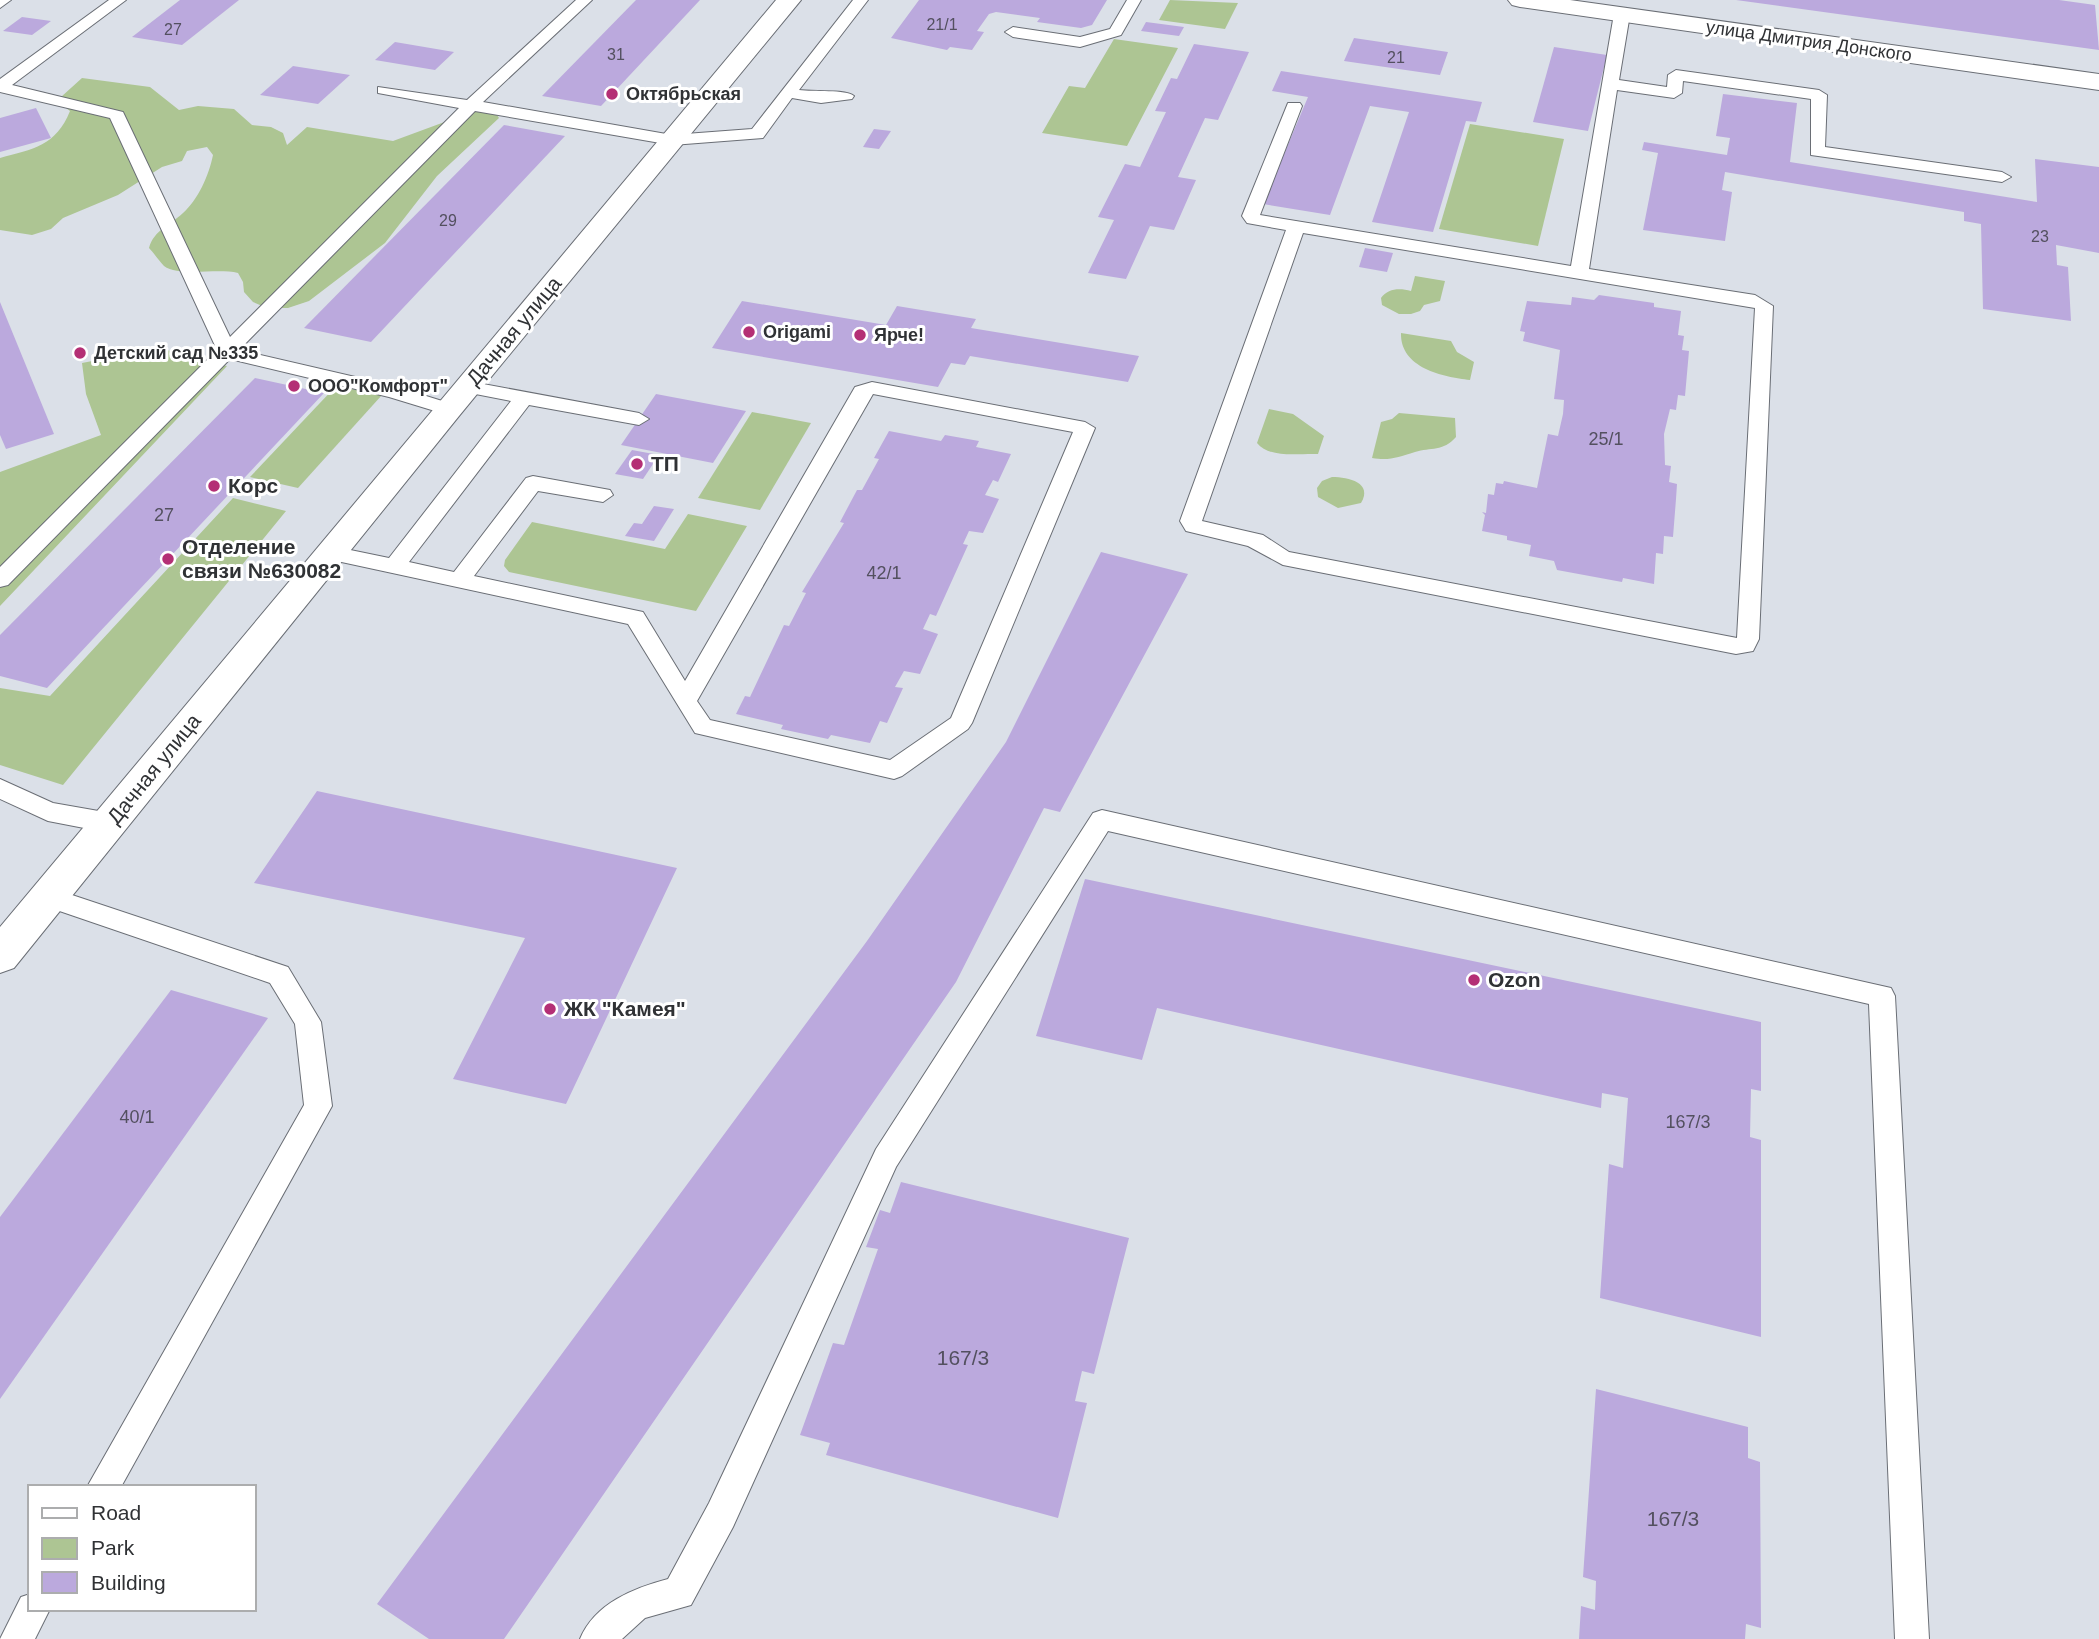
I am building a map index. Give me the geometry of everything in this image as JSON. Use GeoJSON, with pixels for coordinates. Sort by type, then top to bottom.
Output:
{"type":"FeatureCollection","features":[{"type":"Feature","properties":{"kind":"street","name":"Дачная улица"},"geometry":{"type":"LineString","coordinates":[[0,956],[789,0]]}},
{"type":"Feature","properties":{"kind":"street","name":"улица Дмитрия Донского"},"geometry":{"type":"LineString","coordinates":[[1520,0],[2099,82]]}},
{"type":"Feature","properties":{"kind":"lane"},"geometry":{"type":"LineString","coordinates":[[0,3],[5,0]]}},
{"type":"Feature","properties":{"kind":"lane"},"geometry":{"type":"LineString","coordinates":[[0,87],[119,0]]}},
{"type":"Feature","properties":{"kind":"lane"},"geometry":{"type":"LineString","coordinates":[[0,580],[228,353],[471,104],[585,0]]}},
{"type":"Feature","properties":{"kind":"lane"},"geometry":{"type":"LineString","coordinates":[[384,90],[672,140],[757,134],[861,0]]}},
{"type":"Feature","properties":{"kind":"lane"},"geometry":{"type":"LineString","coordinates":[[1013,32],[1080,42],[1116,32],[1134,0]]}},
{"type":"Feature","properties":{"kind":"lane"},"geometry":{"type":"LineString","coordinates":[[1579,273],[1622,14]]}},
{"type":"Feature","properties":{"kind":"lane"},"geometry":{"type":"LineString","coordinates":[[1610,84],[1674,93],[1676,75],[1819,95],[1817,151],[2002,177]]}},
{"type":"Feature","properties":{"kind":"lane"},"geometry":{"type":"LineString","coordinates":[[0,87],[117,115],[228,353]]}},
{"type":"Feature","properties":{"kind":"lane"},"geometry":{"type":"LineString","coordinates":[[789,93],[821,98],[846,96]]}},
{"type":"Feature","properties":{"kind":"lane"},"geometry":{"type":"LineString","coordinates":[[1294,106],[1251,216],[1257,221],[1755,301],[1764,306],[1748,639],[1745,645],[1736,646],[1283,558],[1255,540],[1193,526],[1191,521],[1296,228]]}},
{"type":"Feature","properties":{"kind":"lane"},"geometry":{"type":"LineString","coordinates":[[228,353],[394,392],[458,398],[524,398],[639,419]]}},
{"type":"Feature","properties":{"kind":"lane"},"geometry":{"type":"LineString","coordinates":[[331,553],[635,618],[698,723],[708,730],[887,770],[901,768],[960,723],[1085,428],[872,388],[862,391],[685,701]]}},
{"type":"Feature","properties":{"kind":"lane"},"geometry":{"type":"LineString","coordinates":[[394,566],[524,398]]}},
{"type":"Feature","properties":{"kind":"lane"},"geometry":{"type":"LineString","coordinates":[[460,580],[533,482],[603,495]]}},
{"type":"Feature","properties":{"kind":"lane"},"geometry":{"type":"LineString","coordinates":[[0,788],[48,812],[110,823]]}},
{"type":"Feature","properties":{"kind":"lane"},"geometry":{"type":"LineString","coordinates":[[597,1639],[636,1604],[679,1594],[720,1515],[886,1158],[1102,820],[1882,996],[1912,1639]]}},
{"type":"Feature","properties":{"kind":"lane"},"geometry":{"type":"LineString","coordinates":[[48,897],[132,929],[279,975],[308,1022],[318,1106],[104,1485]]}},
{"type":"Feature","properties":{"kind":"lane"},"geometry":{"type":"LineString","coordinates":[[17,1639],[32,1611]]}},
{"type":"Feature","properties":{"kind":"green space"},"geometry":{"type":"Polygon","coordinates":[[[1170,0],[1238,3],[1225,29],[1159,20],[1170,0]]]}},
{"type":"Feature","properties":{"kind":"green space"},"geometry":{"type":"Polygon","coordinates":[[[1114,39],[1178,48],[1127,146],[1042,133],[1069,86],[1085,88],[1114,39]]]}},
{"type":"Feature","properties":{"kind":"green space"},"geometry":{"type":"Polygon","coordinates":[[[82,78],[150,87],[179,110],[198,106],[234,109],[252,125],[271,127],[283,133],[287,145],[307,127],[393,141],[477,110],[494,110],[499,118],[437,176],[385,243],[309,301],[288,308],[267,308],[253,302],[244,292],[238,273],[171,269],[164,266],[149,248],[159,232],[183,213],[198,194],[213,155],[207,147],[187,151],[182,161],[162,167],[118,195],[63,218],[51,229],[32,235],[0,230],[0,158],[42,144],[58,132],[70,111],[62,105],[61,97],[82,78]]]}},
{"type":"Feature","properties":{"kind":"green space"},"geometry":{"type":"Polygon","coordinates":[[[1470,124],[1564,139],[1538,246],[1439,229],[1470,124]]]}},
{"type":"Feature","properties":{"kind":"green space"},"geometry":{"type":"Polygon","coordinates":[[[1415,276],[1445,281],[1440,301],[1424,305],[1420,311],[1411,314],[1399,314],[1382,305],[1381,298],[1387,292],[1399,289],[1411,291],[1415,276]]]}},
{"type":"Feature","properties":{"kind":"green space"},"geometry":{"type":"Polygon","coordinates":[[[1401,333],[1451,341],[1457,352],[1474,362],[1470,380],[1436,373],[1415,362],[1403,345],[1401,333]]]}},
{"type":"Feature","properties":{"kind":"green space"},"geometry":{"type":"Polygon","coordinates":[[[159,348],[227,366],[0,606],[0,472],[101,435],[86,394],[82,363],[159,348]]]}},
{"type":"Feature","properties":{"kind":"green space"},"geometry":{"type":"Polygon","coordinates":[[[336,386],[382,395],[298,488],[250,477],[336,386]]]}},
{"type":"Feature","properties":{"kind":"green space"},"geometry":{"type":"Polygon","coordinates":[[[1269,409],[1293,414],[1324,436],[1318,454],[1277,453],[1257,443],[1269,409]]]}},
{"type":"Feature","properties":{"kind":"green space"},"geometry":{"type":"Polygon","coordinates":[[[752,412],[811,423],[760,510],[698,498],[752,412]]]}},
{"type":"Feature","properties":{"kind":"green space"},"geometry":{"type":"Polygon","coordinates":[[[1399,413],[1455,418],[1456,437],[1437,448],[1389,459],[1372,458],[1381,422],[1392,419],[1399,413]]]}},
{"type":"Feature","properties":{"kind":"green space"},"geometry":{"type":"Polygon","coordinates":[[[1332,477],[1352,480],[1362,486],[1364,496],[1361,503],[1338,508],[1318,497],[1317,488],[1322,481],[1332,477]]]}},
{"type":"Feature","properties":{"kind":"green space"},"geometry":{"type":"Polygon","coordinates":[[[233,498],[286,511],[63,785],[0,765],[0,688],[50,696],[233,498]]]}},
{"type":"Feature","properties":{"kind":"green space"},"geometry":{"type":"Polygon","coordinates":[[[688,514],[747,526],[696,611],[509,572],[504,566],[505,560],[532,522],[665,549],[688,514]]]}},
{"type":"Feature","properties":{"kind":"building"},"geometry":{"type":"Polygon","coordinates":[[[180,0],[239,0],[182,45],[132,37],[180,0]]]}},
{"type":"Feature","properties":{"kind":"building"},"geometry":{"type":"Polygon","coordinates":[[[636,0],[700,0],[601,106],[542,96],[636,0]]]}},
{"type":"Feature","properties":{"kind":"building"},"geometry":{"type":"Polygon","coordinates":[[[919,0],[1107,0],[1092,25],[1081,28],[1037,22],[1040,18],[996,12],[989,14],[977,31],[984,32],[972,50],[950,47],[947,50],[891,38],[919,0]]]}},
{"type":"Feature","properties":{"kind":"building"},"geometry":{"type":"Polygon","coordinates":[[[1736,0],[2059,0],[2095,5],[2099,50],[1736,0]]]}},
{"type":"Feature","properties":{"kind":"building"},"geometry":{"type":"Polygon","coordinates":[[[22,17],[51,21],[32,35],[3,31],[22,17]]]}},
{"type":"Feature","properties":{"kind":"building"},"geometry":{"type":"Polygon","coordinates":[[[1146,22],[1184,27],[1179,36],[1141,31],[1146,22]]]}},
{"type":"Feature","properties":{"kind":"building"},"geometry":{"type":"Polygon","coordinates":[[[1354,38],[1448,52],[1440,75],[1344,61],[1354,38]]]}},
{"type":"Feature","properties":{"kind":"building"},"geometry":{"type":"Polygon","coordinates":[[[395,42],[454,52],[435,70],[375,60],[395,42]]]}},
{"type":"Feature","properties":{"kind":"building"},"geometry":{"type":"Polygon","coordinates":[[[1194,44],[1249,52],[1218,120],[1205,118],[1178,177],[1196,180],[1174,230],[1150,226],[1126,279],[1088,273],[1114,220],[1098,217],[1125,164],[1140,167],[1166,112],[1155,111],[1171,78],[1177,79],[1194,44]]]}},
{"type":"Feature","properties":{"kind":"building"},"geometry":{"type":"Polygon","coordinates":[[[1554,47],[1607,55],[1588,131],[1533,122],[1554,47]]]}},
{"type":"Feature","properties":{"kind":"building"},"geometry":{"type":"Polygon","coordinates":[[[293,66],[350,75],[318,104],[260,95],[293,66]]]}},
{"type":"Feature","properties":{"kind":"building"},"geometry":{"type":"Polygon","coordinates":[[[1281,71],[1482,102],[1476,122],[1466,121],[1433,232],[1372,222],[1409,112],[1370,106],[1330,215],[1263,204],[1308,97],[1272,91],[1281,71]]]}},
{"type":"Feature","properties":{"kind":"building"},"geometry":{"type":"Polygon","coordinates":[[[1723,94],[1797,103],[1790,162],[2037,202],[2035,159],[2099,167],[2099,253],[2056,245],[2057,265],[2068,267],[2071,321],[1983,309],[1981,224],[1964,221],[1964,212],[1725,172],[1722,190],[1732,192],[1725,241],[1643,230],[1658,153],[1642,150],[1644,142],[1727,155],[1730,138],[1716,136],[1723,94]]]}},
{"type":"Feature","properties":{"kind":"building"},"geometry":{"type":"Polygon","coordinates":[[[36,108],[51,138],[0,152],[0,118],[36,108]]]}},
{"type":"Feature","properties":{"kind":"building"},"geometry":{"type":"Polygon","coordinates":[[[504,125],[565,136],[371,342],[304,328],[504,125]]]}},
{"type":"Feature","properties":{"kind":"building"},"geometry":{"type":"Polygon","coordinates":[[[874,129],[891,131],[879,149],[863,147],[874,129]]]}},
{"type":"Feature","properties":{"kind":"building"},"geometry":{"type":"Polygon","coordinates":[[[1365,248],[1393,253],[1387,272],[1359,267],[1365,248]]]}},
{"type":"Feature","properties":{"kind":"building"},"geometry":{"type":"Polygon","coordinates":[[[1599,295],[1654,303],[1654,307],[1681,311],[1678,335],[1684,336],[1682,350],[1689,351],[1685,396],[1678,395],[1676,410],[1670,409],[1664,434],[1665,465],[1671,466],[1669,482],[1677,484],[1673,537],[1664,536],[1663,554],[1656,553],[1654,584],[1623,578],[1622,582],[1557,570],[1554,561],[1529,556],[1531,545],[1482,531],[1485,515],[1482,512],[1486,513],[1488,494],[1494,495],[1496,483],[1503,484],[1504,481],[1537,488],[1548,434],[1558,436],[1563,414],[1564,400],[1554,399],[1560,350],[1523,341],[1525,332],[1520,331],[1527,301],[1571,305],[1572,297],[1594,300],[1599,295]]]}},
{"type":"Feature","properties":{"kind":"building"},"geometry":{"type":"Polygon","coordinates":[[[742,301],[886,325],[897,306],[976,319],[971,328],[1139,356],[1128,382],[970,356],[965,365],[951,363],[938,387],[712,348],[742,301]]]}},
{"type":"Feature","properties":{"kind":"building"},"geometry":{"type":"Polygon","coordinates":[[[0,302],[54,434],[6,449],[0,435],[0,302]]]}},
{"type":"Feature","properties":{"kind":"building"},"geometry":{"type":"Polygon","coordinates":[[[255,378],[324,393],[47,688],[0,676],[0,635],[255,378]]]}},
{"type":"Feature","properties":{"kind":"building"},"geometry":{"type":"Polygon","coordinates":[[[656,394],[746,411],[713,463],[621,445],[656,394]]]}},
{"type":"Feature","properties":{"kind":"building"},"geometry":{"type":"Polygon","coordinates":[[[889,431],[941,441],[945,435],[979,441],[976,447],[1011,454],[998,482],[993,480],[985,495],[999,499],[983,533],[969,531],[963,544],[968,545],[936,616],[930,614],[923,629],[938,634],[920,674],[904,671],[895,687],[903,688],[887,723],[880,721],[870,743],[831,735],[828,739],[781,729],[783,725],[736,714],[745,696],[750,697],[784,625],[789,626],[806,593],[802,592],[844,523],[840,522],[857,490],[862,490],[879,459],[874,458],[889,431]]]}},
{"type":"Feature","properties":{"kind":"building","name":"ТП"},"geometry":{"type":"Polygon","coordinates":[[[632,450],[659,455],[643,479],[615,474],[632,450]]]}},
{"type":"Feature","properties":{"kind":"building"},"geometry":{"type":"Polygon","coordinates":[[[654,506],[674,509],[654,541],[625,536],[634,523],[642,524],[654,506]]]}},
{"type":"Feature","properties":{"kind":"building"},"geometry":{"type":"Polygon","coordinates":[[[1101,552],[1188,574],[1060,812],[1044,808],[956,982],[504,1639],[429,1639],[377,1604],[867,941],[1006,742],[1101,552]]]}},
{"type":"Feature","properties":{"kind":"building","name":"ЖК \"Камея\""},"geometry":{"type":"Polygon","coordinates":[[[317,791],[677,868],[566,1104],[453,1079],[525,938],[254,883],[317,791]]]}},
{"type":"Feature","properties":{"kind":"building"},"geometry":{"type":"Polygon","coordinates":[[[1085,879],[1761,1022],[1761,1091],[1751,1089],[1750,1137],[1761,1140],[1761,1337],[1600,1298],[1609,1164],[1623,1168],[1628,1098],[1602,1093],[1601,1108],[1157,1008],[1142,1060],[1036,1036],[1085,879]]]}},
{"type":"Feature","properties":{"kind":"building"},"geometry":{"type":"Polygon","coordinates":[[[171,990],[268,1018],[0,1399],[0,1217],[171,990]]]}},
{"type":"Feature","properties":{"kind":"building"},"geometry":{"type":"Polygon","coordinates":[[[901,1182],[1129,1238],[1094,1374],[1082,1371],[1075,1401],[1087,1403],[1058,1518],[826,1455],[830,1443],[800,1435],[833,1343],[844,1345],[878,1249],[866,1247],[880,1210],[890,1213],[901,1182]]]}},
{"type":"Feature","properties":{"kind":"building"},"geometry":{"type":"Polygon","coordinates":[[[1596,1389],[1748,1427],[1748,1458],[1760,1462],[1761,1628],[1746,1624],[1745,1639],[1579,1639],[1581,1606],[1595,1610],[1596,1581],[1583,1577],[1596,1389]]]}},
{"type":"Feature","properties":{"kind":"place","name":"Октябрьская"},"geometry":{"type":"Point","coordinates":[612,94]}},
{"type":"Feature","properties":{"kind":"place","name":"Origami"},"geometry":{"type":"Point","coordinates":[749,332]}},
{"type":"Feature","properties":{"kind":"place","name":"Ярче!"},"geometry":{"type":"Point","coordinates":[860,335]}},
{"type":"Feature","properties":{"kind":"place","name":"Детский сад №335"},"geometry":{"type":"Point","coordinates":[80,353]}},
{"type":"Feature","properties":{"kind":"place","name":"ООО\"Комфорт\""},"geometry":{"type":"Point","coordinates":[294,386]}},
{"type":"Feature","properties":{"kind":"place","name":"ТП"},"geometry":{"type":"Point","coordinates":[637,464]}},
{"type":"Feature","properties":{"kind":"place","name":"Корс"},"geometry":{"type":"Point","coordinates":[214,486]}},
{"type":"Feature","properties":{"kind":"place","name":"Отделение связи №630082"},"geometry":{"type":"Point","coordinates":[168,559]}},
{"type":"Feature","properties":{"kind":"place","name":"Ozon"},"geometry":{"type":"Point","coordinates":[1474,980]}},
{"type":"Feature","properties":{"kind":"place","name":"ЖК \"Камея\""},"geometry":{"type":"Point","coordinates":[550,1009]}}]}
